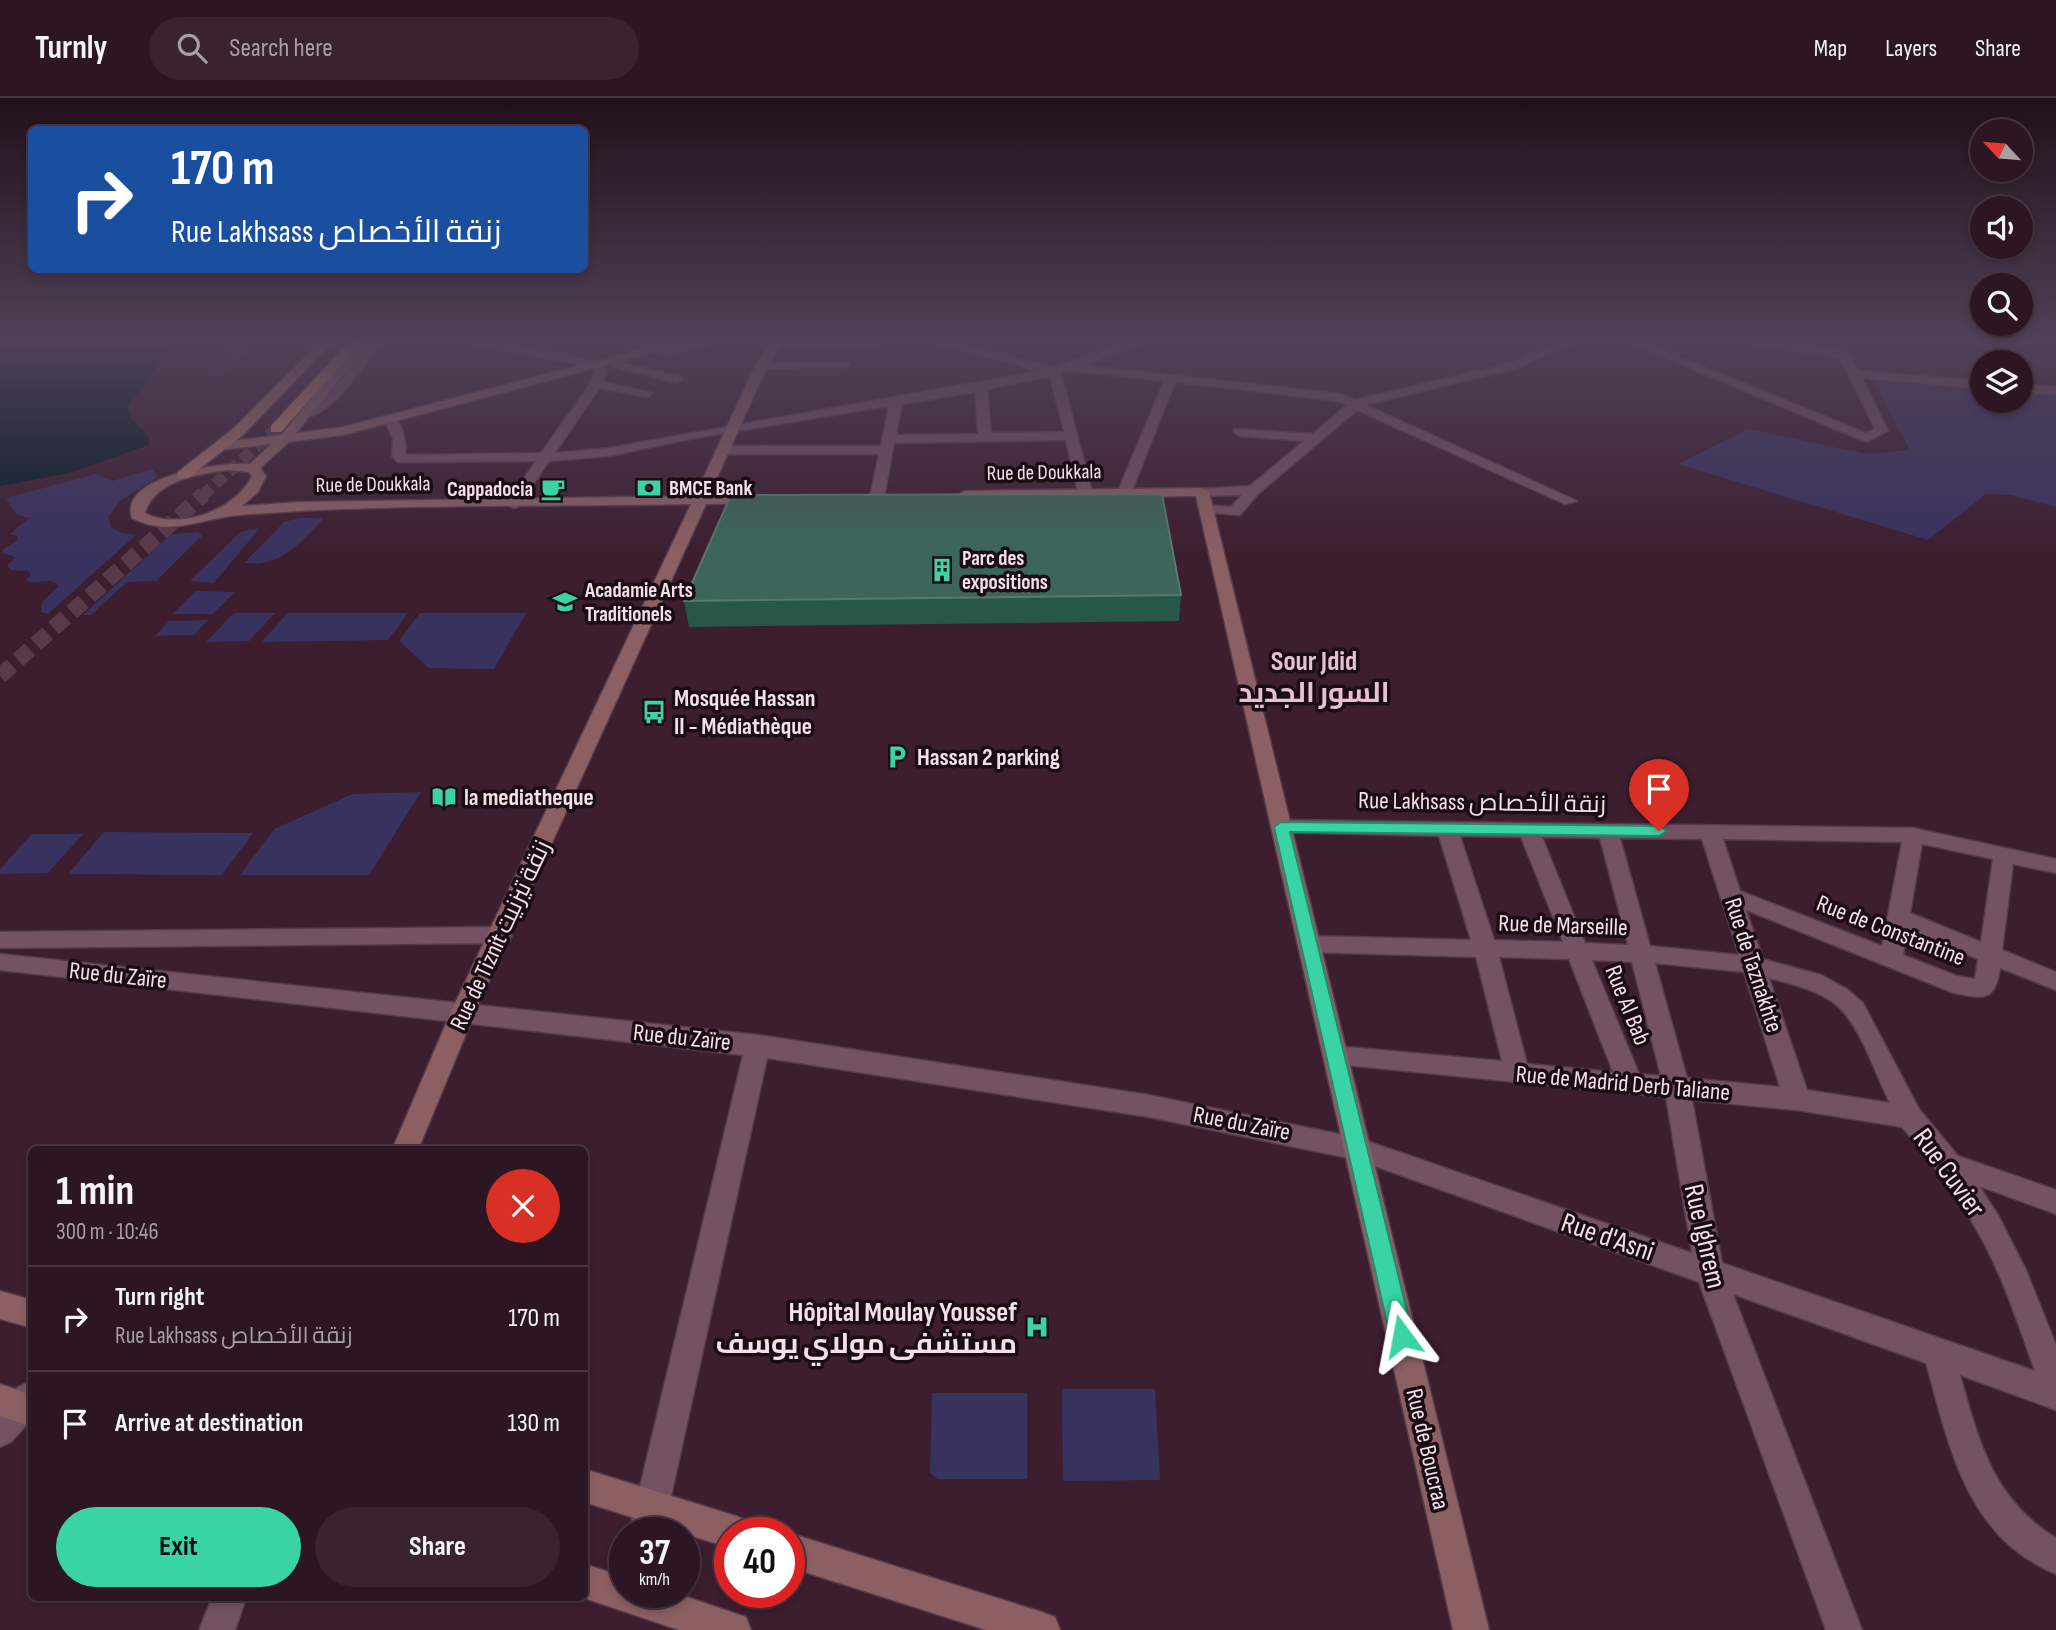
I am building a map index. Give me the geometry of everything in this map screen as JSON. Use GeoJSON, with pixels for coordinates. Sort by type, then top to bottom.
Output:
{"type":"FeatureCollection","features":[{"type":"Feature","properties":{"kind":"highway"},"geometry":{"type":"LineString","coordinates":[[275,433],[289,413]]}},
{"type":"Feature","properties":{"kind":"highway"},"geometry":{"type":"LineString","coordinates":[[275,433],[292,413]]}},
{"type":"Feature","properties":{"kind":"main road"},"geometry":{"type":"LineString","coordinates":[[183,475],[221,446],[254,413]]}},
{"type":"Feature","properties":{"kind":"street"},"geometry":{"type":"LineString","coordinates":[[253,468],[259,477],[254,491],[221,512],[174,524],[156,524],[144,521],[137,515],[138,507],[144,499],[183,475],[227,466],[253,468],[270,455],[424,413]]}},
{"type":"Feature","properties":{"kind":"street"},"geometry":{"type":"LineString","coordinates":[[513,504],[576,413]]}},
{"type":"Feature","properties":{"kind":"street","name":"Rue de Tiznit زنقة تيزنيت"},"geometry":{"type":"LineString","coordinates":[[407,1146],[463,1012],[501,935],[740,413]]}},
{"type":"Feature","properties":{"kind":"street"},"geometry":{"type":"LineString","coordinates":[[722,450],[819,431],[864,413]]}},
{"type":"Feature","properties":{"kind":"street"},"geometry":{"type":"LineString","coordinates":[[877,497],[894,413]]}},
{"type":"Feature","properties":{"kind":"street"},"geometry":{"type":"LineString","coordinates":[[983,413],[985,436]]}},
{"type":"Feature","properties":{"kind":"street"},"geometry":{"type":"LineString","coordinates":[[1068,413],[1085,492]]}},
{"type":"Feature","properties":{"kind":"street"},"geometry":{"type":"LineString","coordinates":[[1125,491],[1162,413]]}},
{"type":"Feature","properties":{"kind":"street"},"geometry":{"type":"LineString","coordinates":[[1204,500],[1235,512],[1254,490],[1344,413]]}},
{"type":"Feature","properties":{"kind":"street"},"geometry":{"type":"LineString","coordinates":[[1369,413],[1570,501]]}},
{"type":"Feature","properties":{"kind":"street"},"geometry":{"type":"LineString","coordinates":[[1807,413],[1866,438],[1882,431],[1873,413]]}},
{"type":"Feature","properties":{"kind":"street"},"geometry":{"type":"LineString","coordinates":[[270,455],[275,433],[305,414]]}},
{"type":"Feature","properties":{"kind":"street"},"geometry":{"type":"LineString","coordinates":[[221,446],[275,433],[331,433],[392,422]]}},
{"type":"Feature","properties":{"kind":"street"},"geometry":{"type":"LineString","coordinates":[[392,422],[399,439],[399,456],[403,459],[547,457],[609,452],[733,428],[819,431],[888,444],[985,436],[1071,436]]}},
{"type":"Feature","properties":{"kind":"street"},"geometry":{"type":"LineString","coordinates":[[1240,432],[1316,438]]}},
{"type":"Feature","properties":{"kind":"street"},"geometry":{"type":"LineString","coordinates":[[1204,500],[1254,490]]}},
{"type":"Feature","properties":{"kind":"street","name":"Rue de Doukkala"},"geometry":{"type":"LineString","coordinates":[[254,491],[268,499],[299,506]]}},
{"type":"Feature","properties":{"kind":"street","name":"Rue de Doukkala"},"geometry":{"type":"LineString","coordinates":[[946,496],[1125,491],[1204,500]]}},
{"type":"Feature","properties":{"kind":"street","name":"Rue de Doukkala"},"geometry":{"type":"LineString","coordinates":[[221,512],[299,506],[770,499]]}},
{"type":"Feature","properties":{"kind":"street","name":"Rue de Boucraa"},"geometry":{"type":"LineString","coordinates":[[1204,500],[1471,1630]]}},
{"type":"Feature","properties":{"kind":"street","name":"Rue Lakhsass زنقة الأخصاص"},"geometry":{"type":"LineString","coordinates":[[1281,827],[1528,828],[1913,835],[2056,866]]}},
{"type":"Feature","properties":{"kind":"street"},"geometry":{"type":"LineString","coordinates":[[1447,828],[1485,949],[1517,1073]]}},
{"type":"Feature","properties":{"kind":"street","name":"Rue Al Bab"},"geometry":{"type":"LineString","coordinates":[[1528,828],[1631,1085]]}},
{"type":"Feature","properties":{"kind":"street","name":"Rue Ighrem"},"geometry":{"type":"LineString","coordinates":[[1608,830],[1677,1088],[1709,1270],[1844,1630]]}},
{"type":"Feature","properties":{"kind":"street","name":"Rue de Taznakhte"},"geometry":{"type":"LineString","coordinates":[[1710,832],[1797,1099]]}},
{"type":"Feature","properties":{"kind":"street"},"geometry":{"type":"LineString","coordinates":[[1891,959],[1913,835]]}},
{"type":"Feature","properties":{"kind":"street","name":"Rue de Constantine"},"geometry":{"type":"LineString","coordinates":[[1732,896],[1973,990],[1986,985],[2004,854]]}},
{"type":"Feature","properties":{"kind":"street"},"geometry":{"type":"LineString","coordinates":[[1900,918],[2056,981]]}},
{"type":"Feature","properties":{"kind":"street"},"geometry":{"type":"LineString","coordinates":[[0,940],[501,935]]}},
{"type":"Feature","properties":{"kind":"street","name":"Rue de Marseille"},"geometry":{"type":"LineString","coordinates":[[1309,944],[1639,954],[1754,965],[1813,981]]}},
{"type":"Feature","properties":{"kind":"street","name":"Rue du Zaïre"},"geometry":{"type":"LineString","coordinates":[[0,962],[758,1045],[1097,1096],[1274,1128],[1358,1149]]}},
{"type":"Feature","properties":{"kind":"street","name":"Rue Cuvier"},"geometry":{"type":"LineString","coordinates":[[1813,981],[1839,995],[1855,1009],[1910,1117],[1949,1164],[1988,1224],[2010,1269],[2056,1385]]}},
{"type":"Feature","properties":{"kind":"street"},"geometry":{"type":"LineString","coordinates":[[651,1517],[758,1045]]}},
{"type":"Feature","properties":{"kind":"street","name":"Rue de Madrid Derb Taliane"},"geometry":{"type":"LineString","coordinates":[[1335,1056],[1797,1099],[1910,1117]]}},
{"type":"Feature","properties":{"kind":"street","name":"Rue d'Asni"},"geometry":{"type":"LineString","coordinates":[[1358,1149],[2056,1394]]}},
{"type":"Feature","properties":{"kind":"street"},"geometry":{"type":"LineString","coordinates":[[1949,1164],[2056,1202]]}},
{"type":"Feature","properties":{"kind":"street"},"geometry":{"type":"LineString","coordinates":[[0,1305],[28,1313]]}},
{"type":"Feature","properties":{"kind":"street"},"geometry":{"type":"LineString","coordinates":[[1939,1355],[1961,1427],[1987,1494],[2003,1519],[2021,1535],[2056,1557]]}},
{"type":"Feature","properties":{"kind":"street"},"geometry":{"type":"LineString","coordinates":[[588,1487],[644,1517]]}},
{"type":"Feature","properties":{"kind":"street"},"geometry":{"type":"LineString","coordinates":[[805,1556],[992,1622],[1042,1630]]}},
{"type":"Feature","properties":{"kind":"street"},"geometry":{"type":"LineString","coordinates":[[588,1582],[609,1588]]}},
{"type":"Feature","properties":{"kind":"street"},"geometry":{"type":"LineString","coordinates":[[217,1630],[228,1601]]}},
{"type":"Feature","properties":{"kind":"street"},"geometry":{"type":"LineString","coordinates":[[669,1608],[733,1630]]}},
{"type":"Feature","properties":{"kind":"shaded area"},"geometry":{"type":"Polygon","coordinates":[[[1890,413],[2056,413],[2056,507],[2011,495],[1986,494],[1928,540],[1678,464],[1748,429],[1867,454],[1910,450],[1890,413]]]}},
{"type":"Feature","properties":{"kind":"shaded area"},"geometry":{"type":"Polygon","coordinates":[[[152,469],[158,477],[120,501],[108,517],[111,527],[121,533],[136,535],[48,614],[41,612],[42,602],[59,586],[51,581],[30,582],[26,580],[31,575],[28,571],[11,570],[7,566],[15,557],[3,553],[3,549],[18,540],[17,536],[10,534],[29,518],[16,514],[6,498],[96,474],[112,481],[152,469]]]}},
{"type":"Feature","properties":{"kind":"shaded area"},"geometry":{"type":"Polygon","coordinates":[[[299,518],[324,518],[298,544],[279,557],[257,564],[244,563],[284,522],[299,518]]]}},
{"type":"Feature","properties":{"kind":"shaded area"},"geometry":{"type":"Polygon","coordinates":[[[260,528],[214,583],[190,581],[240,532],[260,528]]]}},
{"type":"Feature","properties":{"kind":"shaded area"},"geometry":{"type":"Polygon","coordinates":[[[198,532],[202,536],[156,581],[127,582],[91,615],[83,615],[171,534],[198,532]]]}},
{"type":"Feature","properties":{"kind":"shaded area"},"geometry":{"type":"Polygon","coordinates":[[[196,591],[235,592],[213,614],[173,614],[196,591]]]}},
{"type":"Feature","properties":{"kind":"shaded area"},"geometry":{"type":"Polygon","coordinates":[[[234,613],[275,613],[249,641],[206,642],[234,613]]]}},
{"type":"Feature","properties":{"kind":"shaded area"},"geometry":{"type":"Polygon","coordinates":[[[287,613],[408,613],[388,640],[262,642],[287,613]]]}},
{"type":"Feature","properties":{"kind":"shaded area"},"geometry":{"type":"Polygon","coordinates":[[[420,613],[526,613],[494,669],[429,668],[399,641],[420,613]]]}},
{"type":"Feature","properties":{"kind":"shaded area"},"geometry":{"type":"Polygon","coordinates":[[[208,620],[194,635],[155,636],[169,621],[208,620]]]}},
{"type":"Feature","properties":{"kind":"shaded area"},"geometry":{"type":"Polygon","coordinates":[[[421,792],[369,875],[240,875],[274,829],[353,794],[421,792]]]}},
{"type":"Feature","properties":{"kind":"shaded area"},"geometry":{"type":"Polygon","coordinates":[[[104,832],[253,833],[222,875],[68,874],[104,832]]]}},
{"type":"Feature","properties":{"kind":"shaded area"},"geometry":{"type":"Polygon","coordinates":[[[32,834],[83,834],[48,873],[0,874],[0,869],[32,834]]]}},
{"type":"Feature","properties":{"kind":"shaded area"},"geometry":{"type":"Polygon","coordinates":[[[1062,1389],[1155,1389],[1160,1480],[1063,1481],[1062,1389]]]}},
{"type":"Feature","properties":{"kind":"shaded area"},"geometry":{"type":"Polygon","coordinates":[[[932,1393],[1027,1393],[1027,1479],[938,1479],[930,1473],[932,1393]]]}},
{"type":"Feature","properties":{"kind":"water"},"geometry":{"type":"Polygon","coordinates":[[[0,413],[130,413],[132,420],[148,435],[149,445],[69,473],[0,486],[0,413]]]}},
{"type":"Feature","properties":{"kind":"building","name":"Parc des expositions"},"geometry":{"type":"Polygon","coordinates":[[[1162,494],[1181,595],[684,601],[731,495],[1162,494]]]}},
{"type":"Feature","properties":{"kind":"tunnel"},"geometry":{"type":"LineString","coordinates":[[202,496],[276,429]]}},
{"type":"Feature","properties":{"kind":"tunnel"},"geometry":{"type":"LineString","coordinates":[[0,676],[204,494]]}},
{"type":"Feature","properties":{"kind":"place","name":"BMCE Bank"},"geometry":{"type":"Point","coordinates":[649,488]}},
{"type":"Feature","properties":{"kind":"place","name":"Cappadocia"},"geometry":{"type":"Point","coordinates":[553,489]}},
{"type":"Feature","properties":{"kind":"place","name":"Parc des expositions"},"geometry":{"type":"Point","coordinates":[942,570]}},
{"type":"Feature","properties":{"kind":"place","name":"Acadamie Arts Traditionels"},"geometry":{"type":"Point","coordinates":[565,602]}},
{"type":"Feature","properties":{"kind":"place","name":"Mosquée Hassan II - Médiathèque"},"geometry":{"type":"Point","coordinates":[654,712]}},
{"type":"Feature","properties":{"kind":"place","name":"Hassan 2 parking"},"geometry":{"type":"Point","coordinates":[897,757]}},
{"type":"Feature","properties":{"kind":"place","name":"la mediatheque"},"geometry":{"type":"Point","coordinates":[444,797]}},
{"type":"Feature","properties":{"kind":"place","name":"Hôpital Moulay Youssef مستشفى مولاي يوسف"},"geometry":{"type":"Point","coordinates":[1037,1327]}},
{"type":"Feature","properties":{"kind":"district","name":"Sour Jdid السور الجديد"},"geometry":{"type":"Point","coordinates":[1314,676]}},
{"type":"Feature","properties":{"kind":"route"},"geometry":{"type":"LineString","coordinates":[[1402,1336],[1281,827],[1659,831]]}}]}
